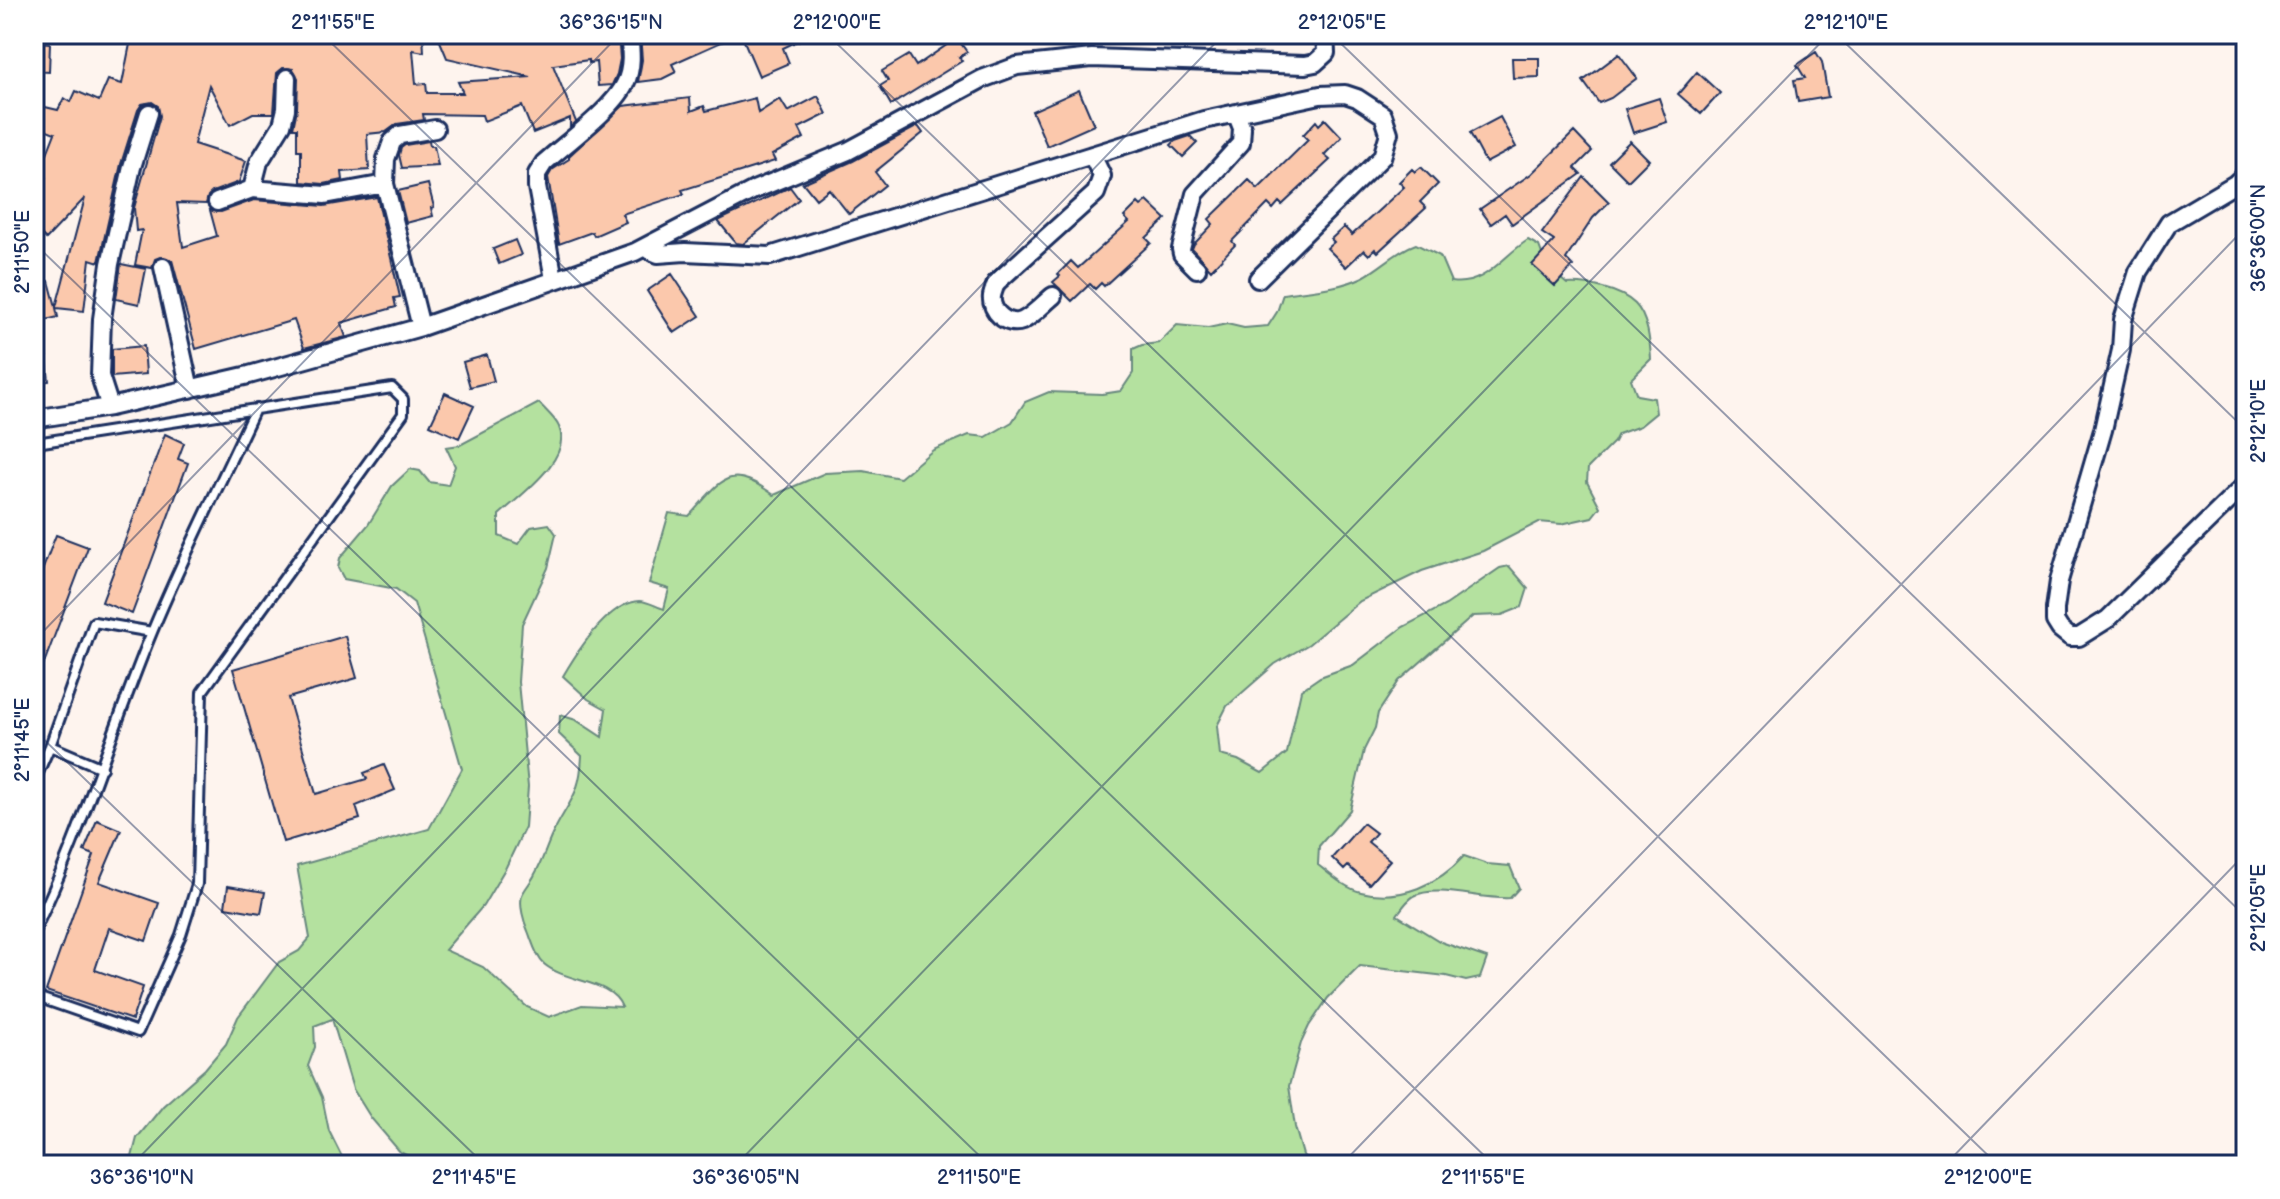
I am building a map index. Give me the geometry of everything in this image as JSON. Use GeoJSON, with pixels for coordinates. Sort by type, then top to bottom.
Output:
{"type":"FeatureCollection","features":[{"type":"Feature","properties":{"kind":"street"},"geometry":{"type":"LineString","coordinates":[[554,279],[537,174],[544,163],[611,104],[625,84],[631,62],[629,34]]}},
{"type":"Feature","properties":{"kind":"street"},"geometry":{"type":"LineString","coordinates":[[34,419],[110,407],[190,389],[421,327],[644,248],[744,194],[862,145],[940,100],[1017,66],[1092,58],[1305,65],[1315,63],[1326,53],[1325,34]]}},
{"type":"Feature","properties":{"kind":"street"},"geometry":{"type":"LineString","coordinates":[[252,189],[259,162],[282,125],[287,78]]}},
{"type":"Feature","properties":{"kind":"street"},"geometry":{"type":"LineString","coordinates":[[644,248],[658,254],[685,252],[770,256],[1204,120],[1320,95],[1345,94],[1367,102],[1383,115],[1389,133],[1382,157],[1258,279]]}},
{"type":"Feature","properties":{"kind":"street"},"geometry":{"type":"LineString","coordinates":[[110,407],[100,376],[102,319],[110,264],[132,167],[149,113]]}},
{"type":"Feature","properties":{"kind":"street"},"geometry":{"type":"LineString","coordinates":[[1197,269],[1181,249],[1199,188],[1241,143],[1242,128],[1236,113]]}},
{"type":"Feature","properties":{"kind":"street"},"geometry":{"type":"LineString","coordinates":[[421,327],[385,184],[386,159],[392,142],[400,135],[435,129]]}},
{"type":"Feature","properties":{"kind":"street"},"geometry":{"type":"LineString","coordinates":[[1053,296],[1022,320],[1014,322],[1001,317],[992,296],[996,283],[1096,193],[1102,176],[1092,155]]}},
{"type":"Feature","properties":{"kind":"street"},"geometry":{"type":"LineString","coordinates":[[2246,174],[2235,184],[2169,223],[2138,272],[2123,320],[2121,350],[2103,430],[2059,581],[2055,621],[2064,634],[2079,637],[2108,619],[2246,484]]}},
{"type":"Feature","properties":{"kind":"street"},"geometry":{"type":"LineString","coordinates":[[217,202],[252,189],[325,195],[385,184]]}},
{"type":"Feature","properties":{"kind":"street"},"geometry":{"type":"LineString","coordinates":[[163,267],[190,389]]}},
{"type":"Feature","properties":{"kind":"lane"},"geometry":{"type":"LineString","coordinates":[[34,447],[36,443],[392,388],[403,399],[403,414],[202,692],[197,884],[181,935],[138,1032],[34,996]]}},
{"type":"Feature","properties":{"kind":"lane"},"geometry":{"type":"LineString","coordinates":[[34,932],[102,768],[152,632],[254,411]]}},
{"type":"Feature","properties":{"kind":"lane"},"geometry":{"type":"LineString","coordinates":[[34,782],[94,622],[152,632]]}},
{"type":"Feature","properties":{"kind":"lane"},"geometry":{"type":"LineString","coordinates":[[50,746],[102,768]]}},
{"type":"Feature","properties":{"kind":"green space"},"geometry":{"type":"Polygon","coordinates":[[[1528,240],[1539,246],[1547,267],[1567,284],[1603,288],[1629,299],[1639,309],[1648,330],[1651,359],[1631,379],[1637,395],[1654,398],[1656,413],[1640,426],[1618,434],[1588,468],[1587,482],[1600,507],[1592,517],[1561,524],[1539,522],[1483,551],[1422,571],[1360,601],[1309,644],[1275,664],[1227,706],[1217,726],[1220,755],[1238,760],[1262,773],[1287,753],[1301,690],[1320,677],[1353,665],[1403,627],[1446,605],[1500,568],[1509,566],[1528,588],[1522,607],[1502,615],[1473,616],[1399,681],[1378,713],[1375,728],[1364,750],[1350,810],[1319,846],[1318,865],[1361,892],[1390,895],[1418,888],[1443,875],[1464,856],[1487,864],[1510,866],[1519,888],[1510,898],[1423,893],[1409,900],[1397,915],[1441,942],[1487,958],[1480,978],[1466,981],[1360,966],[1328,998],[1301,1043],[1289,1086],[1295,1127],[1303,1155],[1311,1165],[426,1165],[400,1152],[371,1118],[353,1089],[332,1019],[314,1026],[315,1047],[308,1066],[322,1097],[329,1131],[346,1165],[126,1165],[132,1157],[137,1138],[163,1106],[205,1069],[226,1044],[238,1017],[279,962],[299,951],[310,938],[297,866],[429,829],[462,769],[414,603],[396,589],[344,579],[338,568],[340,558],[368,525],[392,486],[410,469],[420,471],[429,482],[448,485],[455,466],[446,447],[460,445],[539,403],[559,427],[561,439],[551,464],[499,515],[499,536],[518,544],[531,527],[549,524],[556,534],[548,568],[522,624],[518,682],[528,787],[525,827],[483,906],[445,950],[483,967],[527,1007],[549,1017],[582,1005],[622,1007],[608,991],[564,975],[541,961],[525,923],[521,899],[579,781],[582,756],[559,734],[560,715],[576,720],[602,737],[606,709],[588,699],[563,676],[595,630],[616,610],[640,601],[664,609],[669,589],[649,583],[669,513],[689,516],[718,485],[735,477],[746,479],[774,495],[825,473],[863,471],[900,478],[933,450],[969,435],[986,437],[1012,422],[1025,402],[1049,392],[1102,394],[1121,391],[1133,373],[1133,349],[1159,343],[1177,325],[1208,328],[1227,324],[1244,328],[1268,326],[1283,294],[1353,281],[1416,244],[1440,256],[1451,282],[1474,280],[1528,240]]]}},
{"type":"Feature","properties":{"kind":"building"},"geometry":{"type":"Polygon","coordinates":[[[132,34],[423,34],[424,52],[413,50],[416,84],[426,83],[427,93],[463,93],[458,82],[531,77],[447,58],[437,34],[618,34],[620,59],[612,85],[598,86],[596,62],[589,63],[589,60],[553,65],[576,122],[570,127],[570,118],[533,133],[522,106],[484,121],[482,115],[423,114],[424,120],[397,124],[386,132],[367,134],[369,170],[342,172],[343,180],[324,184],[301,182],[301,150],[297,150],[297,128],[293,128],[298,78],[293,69],[283,68],[277,73],[274,113],[253,113],[230,125],[209,85],[194,144],[246,161],[239,182],[212,192],[206,204],[177,203],[183,247],[217,236],[210,210],[221,212],[254,200],[324,206],[377,197],[400,297],[394,298],[396,307],[341,323],[346,337],[304,348],[294,320],[196,349],[172,260],[155,259],[152,268],[135,265],[142,230],[136,231],[134,208],[160,116],[158,106],[152,102],[142,104],[138,110],[121,164],[99,262],[90,259],[84,311],[56,308],[58,317],[34,323],[34,285],[49,281],[56,307],[85,198],[46,239],[34,227],[34,214],[46,178],[39,174],[55,133],[37,126],[45,107],[58,110],[64,98],[71,102],[76,91],[99,101],[108,80],[122,84],[132,34]]]}},
{"type":"Feature","properties":{"kind":"building"},"geometry":{"type":"Polygon","coordinates":[[[640,34],[739,34],[672,64],[676,72],[662,79],[638,82],[642,60],[640,34]]]}},
{"type":"Feature","properties":{"kind":"building"},"geometry":{"type":"Polygon","coordinates":[[[741,34],[812,34],[783,48],[789,63],[759,76],[741,34]]]}},
{"type":"Feature","properties":{"kind":"building"},"geometry":{"type":"Polygon","coordinates":[[[957,38],[967,52],[959,57],[962,61],[891,105],[880,86],[888,81],[882,71],[909,55],[916,66],[957,38]]]}},
{"type":"Feature","properties":{"kind":"building"},"geometry":{"type":"Polygon","coordinates":[[[34,42],[50,43],[49,72],[34,71],[34,42]]]}},
{"type":"Feature","properties":{"kind":"building"},"geometry":{"type":"Polygon","coordinates":[[[1816,52],[1822,62],[1828,97],[1798,102],[1794,80],[1805,78],[1797,65],[1816,52]]]}},
{"type":"Feature","properties":{"kind":"building"},"geometry":{"type":"Polygon","coordinates":[[[1619,54],[1637,78],[1611,98],[1599,103],[1583,81],[1619,54]]]}},
{"type":"Feature","properties":{"kind":"building"},"geometry":{"type":"Polygon","coordinates":[[[1512,58],[1539,58],[1539,77],[1513,78],[1512,58]]]}},
{"type":"Feature","properties":{"kind":"building"},"geometry":{"type":"Polygon","coordinates":[[[1697,72],[1720,93],[1701,114],[1678,94],[1697,72]]]}},
{"type":"Feature","properties":{"kind":"building"},"geometry":{"type":"Polygon","coordinates":[[[1079,90],[1094,125],[1047,146],[1032,111],[1079,90]]]}},
{"type":"Feature","properties":{"kind":"building"},"geometry":{"type":"Polygon","coordinates":[[[818,96],[827,114],[799,128],[804,138],[772,155],[775,161],[682,190],[684,194],[622,214],[626,222],[594,236],[592,232],[559,244],[548,177],[623,106],[690,98],[691,111],[704,106],[706,111],[755,98],[758,113],[780,99],[788,112],[818,96]]]}},
{"type":"Feature","properties":{"kind":"building"},"geometry":{"type":"Polygon","coordinates":[[[1659,98],[1667,122],[1633,133],[1625,109],[1659,98]]]}},
{"type":"Feature","properties":{"kind":"building"},"geometry":{"type":"Polygon","coordinates":[[[1500,117],[1516,147],[1486,163],[1470,133],[1500,117]]]}},
{"type":"Feature","properties":{"kind":"building"},"geometry":{"type":"Polygon","coordinates":[[[1325,119],[1342,137],[1324,155],[1330,160],[1282,205],[1279,202],[1273,209],[1268,204],[1232,241],[1235,245],[1211,270],[1192,249],[1213,224],[1209,219],[1249,180],[1258,189],[1308,140],[1303,135],[1316,121],[1319,125],[1325,119]]]}},
{"type":"Feature","properties":{"kind":"building"},"geometry":{"type":"Polygon","coordinates":[[[918,126],[923,133],[875,172],[885,185],[849,214],[829,189],[816,199],[803,183],[853,161],[918,126]]]}},
{"type":"Feature","properties":{"kind":"building"},"geometry":{"type":"Polygon","coordinates":[[[1574,132],[1592,151],[1575,168],[1581,174],[1512,224],[1505,214],[1491,224],[1480,209],[1531,174],[1574,132]]]}},
{"type":"Feature","properties":{"kind":"building"},"geometry":{"type":"Polygon","coordinates":[[[1190,136],[1197,143],[1183,157],[1171,145],[1190,136]]]}},
{"type":"Feature","properties":{"kind":"building"},"geometry":{"type":"Polygon","coordinates":[[[429,141],[430,146],[434,146],[438,166],[402,168],[401,148],[429,141]]]}},
{"type":"Feature","properties":{"kind":"building"},"geometry":{"type":"Polygon","coordinates":[[[1630,141],[1649,160],[1628,181],[1609,162],[1630,141]]]}},
{"type":"Feature","properties":{"kind":"building"},"geometry":{"type":"Polygon","coordinates":[[[1421,167],[1438,184],[1420,202],[1426,208],[1378,252],[1375,249],[1369,255],[1364,250],[1346,267],[1327,248],[1334,242],[1331,239],[1344,227],[1352,235],[1404,187],[1399,182],[1412,169],[1415,172],[1421,167]]]}},
{"type":"Feature","properties":{"kind":"building"},"geometry":{"type":"Polygon","coordinates":[[[1584,177],[1609,202],[1593,218],[1566,259],[1573,266],[1555,286],[1532,265],[1554,241],[1542,233],[1584,177]]]}},
{"type":"Feature","properties":{"kind":"building"},"geometry":{"type":"Polygon","coordinates":[[[428,184],[433,216],[406,223],[398,191],[428,184]]]}},
{"type":"Feature","properties":{"kind":"building"},"geometry":{"type":"Polygon","coordinates":[[[790,187],[799,199],[743,244],[736,243],[718,221],[790,187]]]}},
{"type":"Feature","properties":{"kind":"building"},"geometry":{"type":"Polygon","coordinates":[[[1147,201],[1166,219],[1146,238],[1151,243],[1104,286],[1101,283],[1095,289],[1090,284],[1072,301],[1053,282],[1060,276],[1058,274],[1071,261],[1078,268],[1129,222],[1124,217],[1138,203],[1141,206],[1147,201]]]}},
{"type":"Feature","properties":{"kind":"building"},"geometry":{"type":"Polygon","coordinates":[[[515,240],[521,255],[499,264],[493,249],[515,240]]]}},
{"type":"Feature","properties":{"kind":"building"},"geometry":{"type":"Polygon","coordinates":[[[121,264],[146,269],[139,304],[116,299],[121,264]]]}},
{"type":"Feature","properties":{"kind":"building"},"geometry":{"type":"Polygon","coordinates":[[[672,274],[700,316],[674,333],[647,291],[672,274]]]}},
{"type":"Feature","properties":{"kind":"building"},"geometry":{"type":"Polygon","coordinates":[[[34,335],[44,335],[49,381],[34,383],[34,335]]]}},
{"type":"Feature","properties":{"kind":"building"},"geometry":{"type":"Polygon","coordinates":[[[144,346],[146,374],[112,377],[112,349],[144,346]]]}},
{"type":"Feature","properties":{"kind":"building"},"geometry":{"type":"Polygon","coordinates":[[[487,355],[494,381],[470,387],[463,362],[487,355]]]}},
{"type":"Feature","properties":{"kind":"building"},"geometry":{"type":"Polygon","coordinates":[[[445,393],[474,406],[459,438],[430,425],[445,393]]]}},
{"type":"Feature","properties":{"kind":"building"},"geometry":{"type":"Polygon","coordinates":[[[165,434],[184,443],[178,459],[188,463],[132,614],[102,602],[165,434]]]}},
{"type":"Feature","properties":{"kind":"building"},"geometry":{"type":"Polygon","coordinates":[[[56,535],[88,547],[35,687],[34,592],[56,535]]]}},
{"type":"Feature","properties":{"kind":"building"},"geometry":{"type":"Polygon","coordinates":[[[345,636],[357,678],[288,698],[316,794],[367,779],[364,773],[384,765],[395,790],[356,806],[360,819],[283,842],[233,669],[345,636]]]}},
{"type":"Feature","properties":{"kind":"building"},"geometry":{"type":"Polygon","coordinates":[[[97,820],[121,830],[99,882],[159,903],[146,941],[109,928],[95,970],[143,987],[132,1020],[46,991],[94,855],[84,851],[97,820]]]}},
{"type":"Feature","properties":{"kind":"building"},"geometry":{"type":"Polygon","coordinates":[[[1363,823],[1376,833],[1368,842],[1390,860],[1369,884],[1348,866],[1344,870],[1332,858],[1363,823]]]}},
{"type":"Feature","properties":{"kind":"building"},"geometry":{"type":"Polygon","coordinates":[[[228,886],[265,892],[261,913],[225,907],[228,886]]]}}]}
